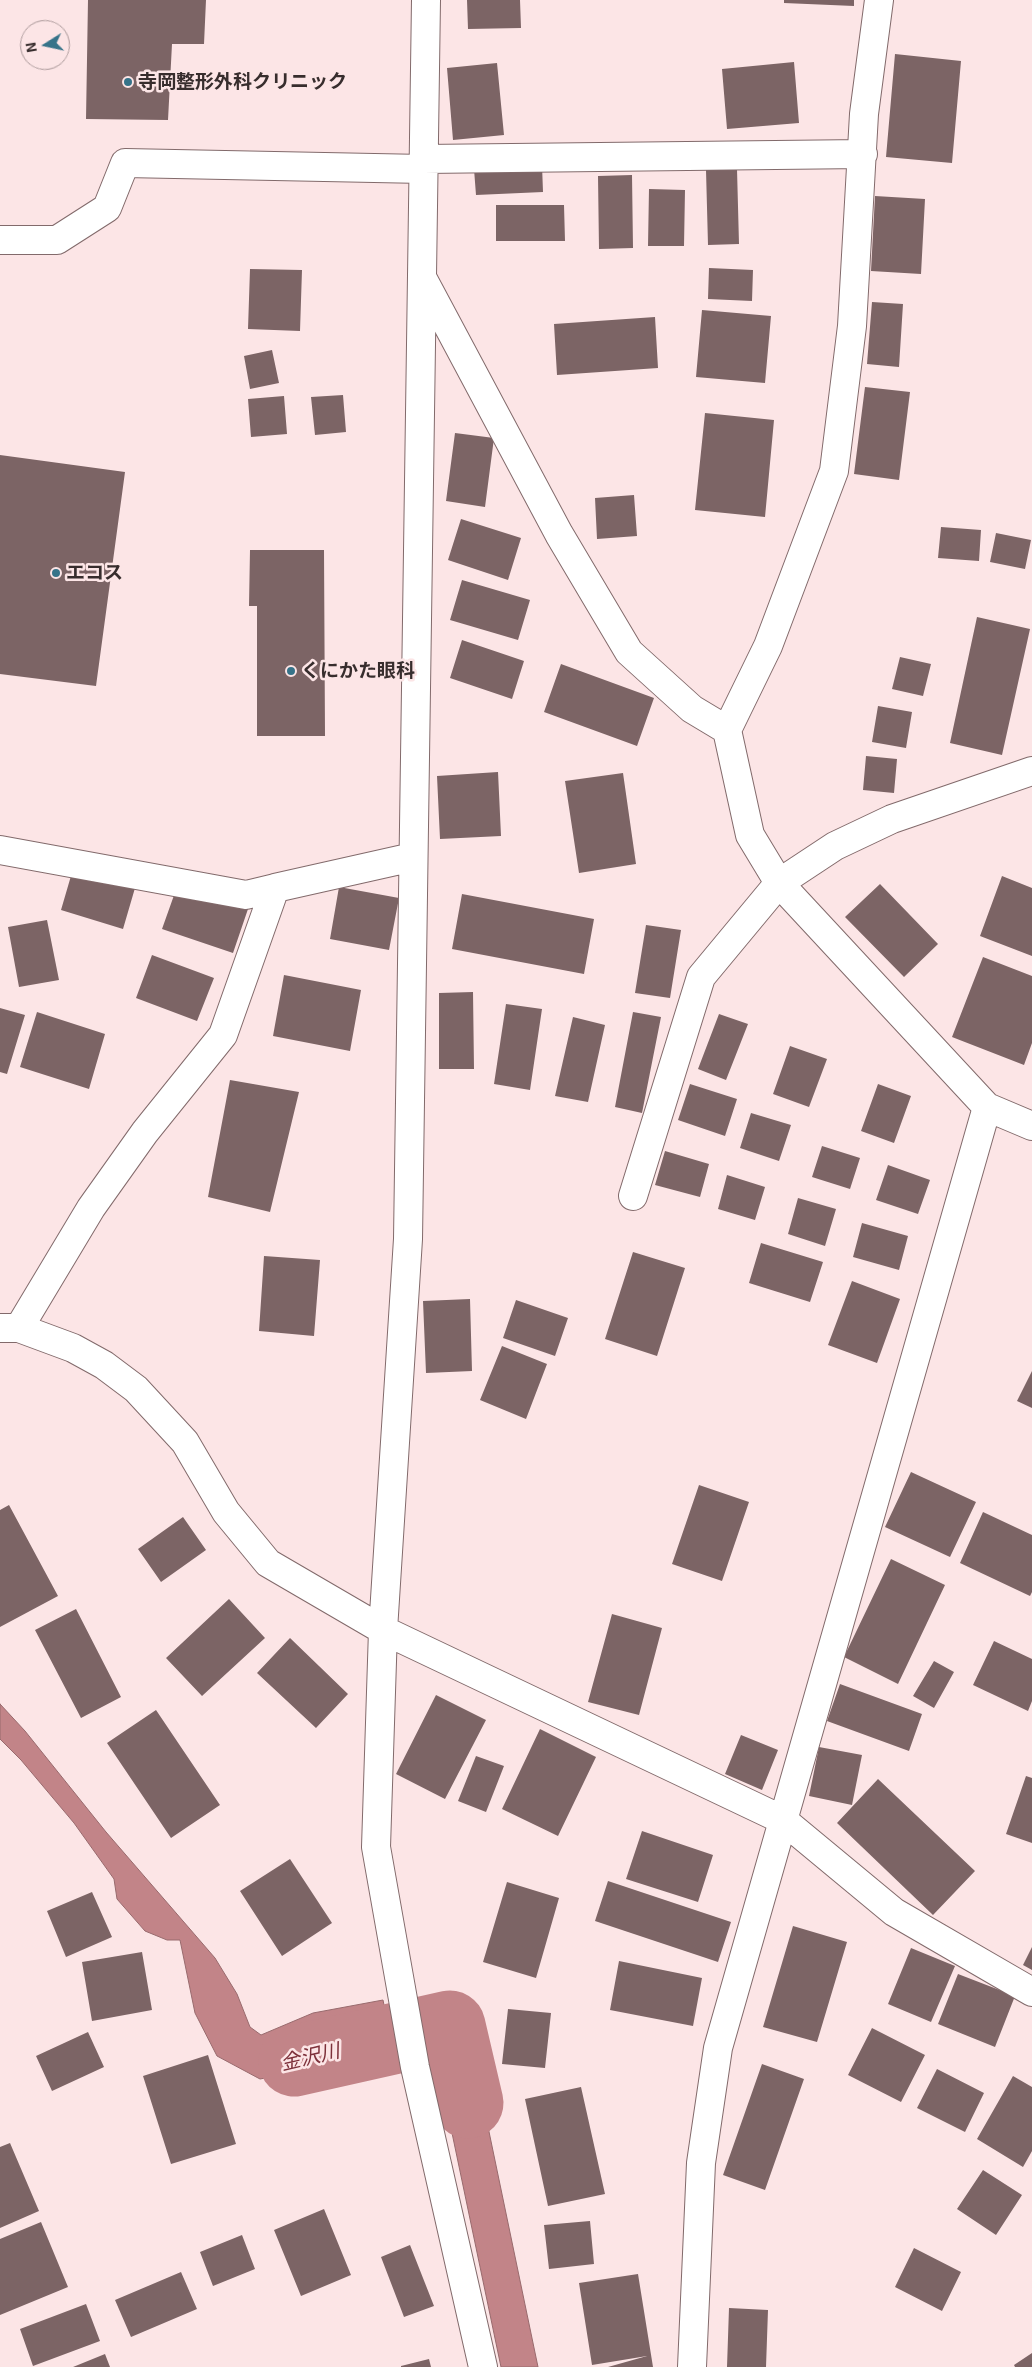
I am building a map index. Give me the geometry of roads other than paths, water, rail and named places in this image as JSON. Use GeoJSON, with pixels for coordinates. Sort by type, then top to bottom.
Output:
{"type":"FeatureCollection","features":[{"type":"Feature","properties":{"kind":"street"},"geometry":{"type":"LineString","coordinates":[[426,0],[408,1239],[383,1630],[376,1847],[415,2067],[483,2367]]}},
{"type":"Feature","properties":{"kind":"street"},"geometry":{"type":"LineString","coordinates":[[879,0],[864,114],[852,326],[834,471],[768,646],[727,730],[750,835],[779,883],[987,1107],[1032,1126]]}},
{"type":"Feature","properties":{"kind":"street"},"geometry":{"type":"LineString","coordinates":[[0,240],[57,240],[107,208],[125,164],[424,164],[863,154]]}},
{"type":"Feature","properties":{"kind":"street"},"geometry":{"type":"LineString","coordinates":[[422,278],[559,534],[629,652],[692,709],[727,730]]}},
{"type":"Feature","properties":{"kind":"street"},"geometry":{"type":"LineString","coordinates":[[633,1196],[701,977],[779,883],[835,846],[892,819],[1032,772]]}},
{"type":"Feature","properties":{"kind":"street"},"geometry":{"type":"LineString","coordinates":[[0,850],[246,895],[413,857]]}},
{"type":"Feature","properties":{"kind":"street"},"geometry":{"type":"LineString","coordinates":[[275,888],[223,1035],[145,1132],[9,1328],[73,1348],[104,1366],[136,1389],[185,1442],[226,1512],[268,1563],[383,1630],[783,1820],[894,1912],[1032,1992]]}},
{"type":"Feature","properties":{"kind":"street"},"geometry":{"type":"LineString","coordinates":[[692,2367],[701,2163],[718,2048],[987,1107]]}},
{"type":"Feature","properties":{"kind":"water"},"geometry":{"type":"Polygon","coordinates":[[[0,1704],[25,1731],[106,1832],[215,1958],[237,1994],[250,2027],[261,2035],[313,2013],[383,2000],[393,2050],[260,2079],[217,2056],[195,2013],[180,1940],[167,1940],[145,1931],[117,1899],[114,1879],[74,1823],[21,1760],[0,1739],[0,1704]]]}},
{"type":"Feature","properties":{"kind":"water"},"geometry":{"type":"Polygon","coordinates":[[[462,2002],[538,2367],[501,2367],[425,2004],[462,2002]]]}},
{"type":"Feature","properties":{"kind":"waterway","name":"金沢川"},"geometry":{"type":"LineString","coordinates":[[294,2061],[450,2026],[468,2103]]}},
{"type":"Feature","properties":{"kind":"place","name":"寺岡整形外科クリニック"},"geometry":{"type":"Point","coordinates":[128,82]}},
{"type":"Feature","properties":{"kind":"place","name":"エコス"},"geometry":{"type":"Point","coordinates":[56,573]}},
{"type":"Feature","properties":{"kind":"place","name":"くにかた眼科"},"geometry":{"type":"Point","coordinates":[291,671]}}]}
